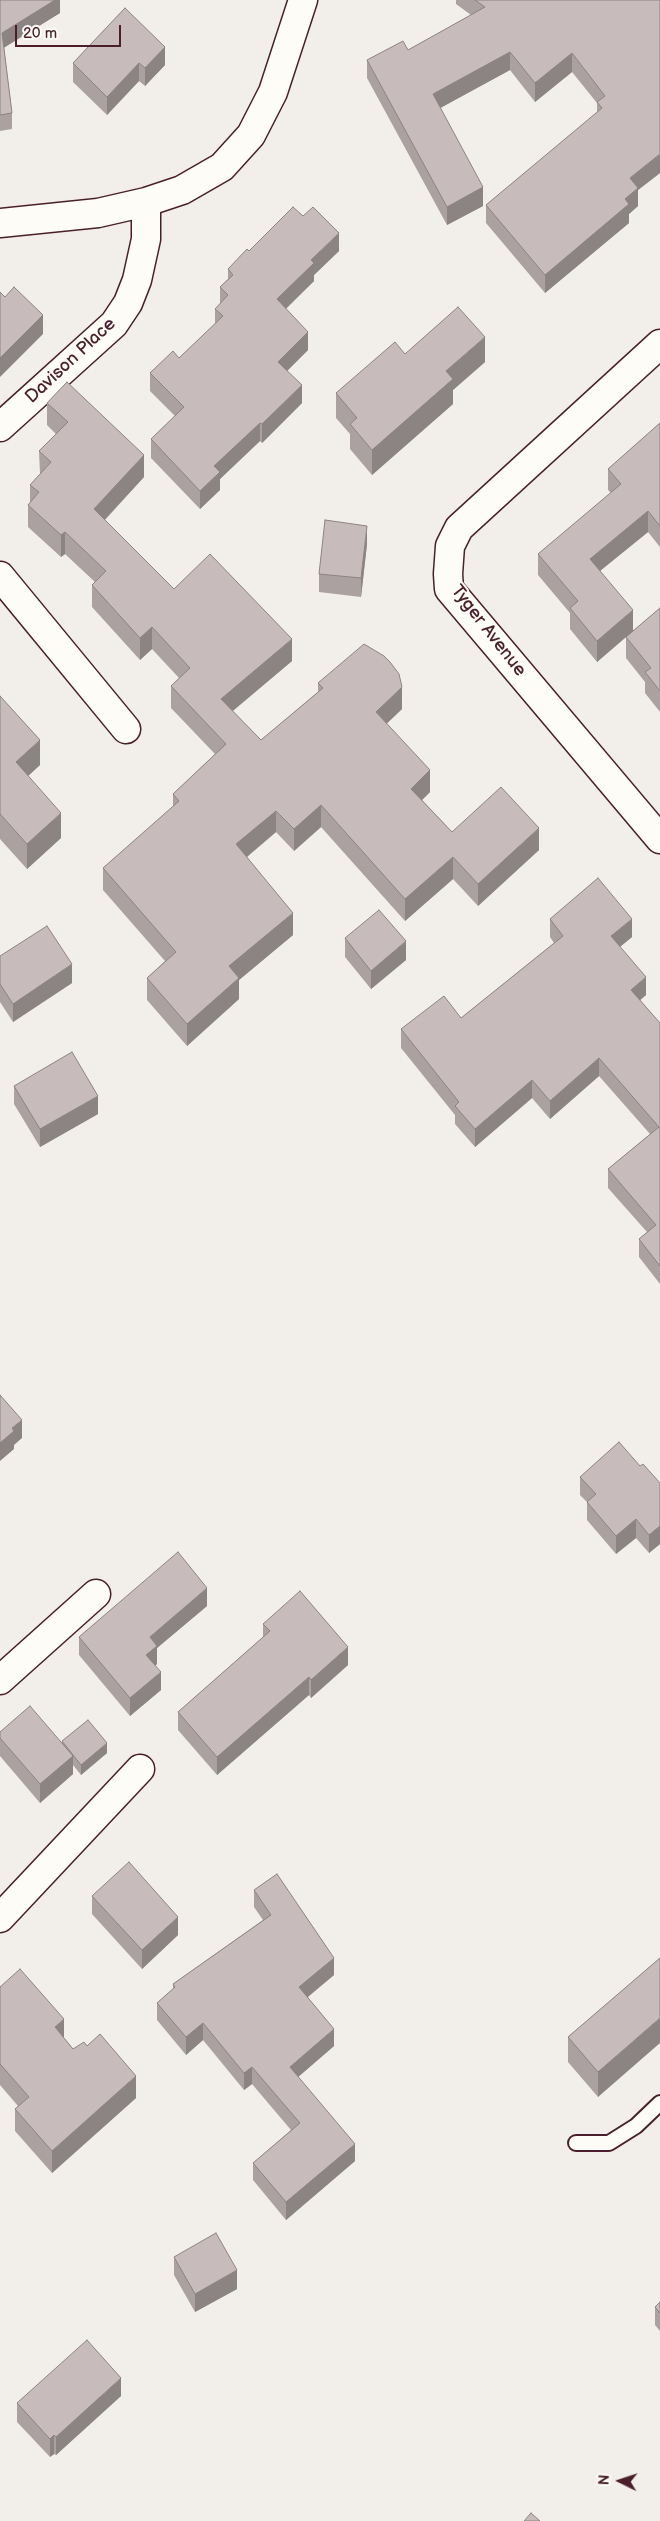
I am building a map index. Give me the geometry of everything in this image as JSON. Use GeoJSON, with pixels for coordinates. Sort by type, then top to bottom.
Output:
{"type":"FeatureCollection","features":[{"type":"Feature","properties":{"kind":"street"},"geometry":{"type":"LineString","coordinates":[[0,223],[98,213],[146,202],[182,190],[222,167],[251,135],[273,92],[303,0]]}},
{"type":"Feature","properties":{"kind":"street","name":"Davison Place"},"geometry":{"type":"LineString","coordinates":[[0,427],[114,324],[128,304],[138,280],[146,239],[146,202]]}},
{"type":"Feature","properties":{"kind":"street","name":"Tyger Avenue"},"geometry":{"type":"LineString","coordinates":[[660,345],[459,528],[450,546],[448,574],[449,589],[660,839]]}},
{"type":"Feature","properties":{"kind":"street"},"geometry":{"type":"LineString","coordinates":[[0,576],[126,729]]}},
{"type":"Feature","properties":{"kind":"street"},"geometry":{"type":"LineString","coordinates":[[0,1680],[96,1594]]}},
{"type":"Feature","properties":{"kind":"street"},"geometry":{"type":"LineString","coordinates":[[0,1918],[140,1769]]}},
{"type":"Feature","properties":{"kind":"lane"},"geometry":{"type":"LineString","coordinates":[[576,2143],[609,2143],[636,2126],[660,2103]]}},
{"type":"Feature","properties":{"kind":"building"},"geometry":{"type":"Polygon","coordinates":[[[0,0],[55,0],[2,33],[12,113],[0,115],[0,0]]]}},
{"type":"Feature","properties":{"kind":"building"},"geometry":{"type":"Polygon","coordinates":[[[475,0],[660,0],[660,154],[630,178],[638,188],[625,199],[629,204],[545,275],[486,205],[602,108],[597,102],[605,96],[572,53],[535,83],[510,52],[433,94],[483,187],[447,207],[367,60],[403,41],[408,50],[485,7],[475,0]]]}},
{"type":"Feature","properties":{"kind":"building"},"geometry":{"type":"Polygon","coordinates":[[[125,8],[165,47],[145,68],[139,63],[107,97],[73,63],[125,8]]]}},
{"type":"Feature","properties":{"kind":"building"},"geometry":{"type":"Polygon","coordinates":[[[293,207],[303,216],[313,207],[339,233],[311,260],[314,263],[277,299],[308,332],[278,362],[302,385],[262,424],[260,423],[214,466],[220,472],[200,491],[151,439],[184,407],[150,373],[173,351],[179,358],[223,316],[215,309],[228,295],[220,287],[233,275],[228,269],[293,207]]]}},
{"type":"Feature","properties":{"kind":"building"},"geometry":{"type":"Polygon","coordinates":[[[14,287],[43,315],[0,358],[0,292],[5,297],[14,287]]]}},
{"type":"Feature","properties":{"kind":"building"},"geometry":{"type":"Polygon","coordinates":[[[458,307],[485,337],[446,371],[453,379],[372,450],[350,424],[357,418],[336,393],[395,342],[405,354],[458,307]]]}},
{"type":"Feature","properties":{"kind":"building"},"geometry":{"type":"Polygon","coordinates":[[[67,382],[144,455],[94,509],[174,589],[210,554],[292,639],[221,699],[261,740],[323,688],[318,683],[364,644],[384,656],[399,674],[402,687],[376,712],[430,770],[411,789],[452,832],[501,787],[539,828],[478,884],[453,857],[405,899],[321,805],[294,829],[276,811],[236,844],[293,913],[229,966],[239,978],[187,1024],[147,978],[176,952],[103,868],[179,801],[173,794],[226,744],[171,686],[190,668],[152,627],[140,638],[92,585],[106,571],[65,532],[61,535],[28,505],[39,492],[30,485],[51,462],[39,451],[68,422],[47,403],[67,382]]]}},
{"type":"Feature","properties":{"kind":"building"},"geometry":{"type":"Polygon","coordinates":[[[660,423],[660,526],[648,511],[590,559],[633,610],[597,641],[570,608],[578,601],[538,554],[621,484],[608,469],[660,423]]]}},
{"type":"Feature","properties":{"kind":"building"},"geometry":{"type":"Polygon","coordinates":[[[325,520],[367,526],[361,578],[319,574],[325,520]]]}},
{"type":"Feature","properties":{"kind":"building"},"geometry":{"type":"Polygon","coordinates":[[[660,608],[660,691],[645,672],[651,668],[626,637],[660,608]]]}},
{"type":"Feature","properties":{"kind":"building"},"geometry":{"type":"Polygon","coordinates":[[[0,696],[40,740],[16,762],[61,813],[27,844],[0,814],[0,696]]]}},
{"type":"Feature","properties":{"kind":"building"},"geometry":{"type":"Polygon","coordinates":[[[598,878],[632,919],[611,936],[646,977],[631,990],[660,1023],[660,1266],[639,1239],[656,1225],[608,1169],[659,1127],[599,1058],[550,1101],[532,1080],[475,1129],[455,1106],[459,1102],[401,1029],[444,996],[461,1018],[563,936],[550,919],[598,878]]]}},
{"type":"Feature","properties":{"kind":"building"},"geometry":{"type":"Polygon","coordinates":[[[379,910],[406,941],[371,971],[345,938],[379,910]]]}},
{"type":"Feature","properties":{"kind":"building"},"geometry":{"type":"Polygon","coordinates":[[[47,926],[72,964],[13,1004],[0,984],[0,956],[47,926]]]}},
{"type":"Feature","properties":{"kind":"building"},"geometry":{"type":"Polygon","coordinates":[[[72,1052],[98,1096],[40,1129],[14,1086],[72,1052]]]}},
{"type":"Feature","properties":{"kind":"building"},"geometry":{"type":"Polygon","coordinates":[[[0,1395],[22,1420],[12,1428],[14,1431],[0,1443],[0,1395]]]}},
{"type":"Feature","properties":{"kind":"building"},"geometry":{"type":"Polygon","coordinates":[[[619,1442],[640,1466],[643,1464],[660,1483],[660,1526],[649,1535],[636,1519],[616,1536],[587,1502],[596,1494],[580,1477],[619,1442]]]}},
{"type":"Feature","properties":{"kind":"building"},"geometry":{"type":"Polygon","coordinates":[[[178,1552],[207,1588],[150,1637],[157,1646],[146,1655],[161,1672],[130,1698],[79,1637],[178,1552]]]}},
{"type":"Feature","properties":{"kind":"building"},"geometry":{"type":"Polygon","coordinates":[[[300,1591],[348,1647],[311,1680],[309,1677],[217,1757],[178,1712],[270,1631],[263,1624],[300,1591]]]}},
{"type":"Feature","properties":{"kind":"building"},"geometry":{"type":"Polygon","coordinates":[[[30,1706],[73,1756],[40,1784],[0,1738],[0,1732],[30,1706]]]}},
{"type":"Feature","properties":{"kind":"building"},"geometry":{"type":"Polygon","coordinates":[[[88,1720],[107,1743],[81,1765],[62,1741],[88,1720]]]}},
{"type":"Feature","properties":{"kind":"building"},"geometry":{"type":"Polygon","coordinates":[[[129,1862],[178,1917],[142,1950],[92,1896],[129,1862]]]}},
{"type":"Feature","properties":{"kind":"building"},"geometry":{"type":"Polygon","coordinates":[[[277,1874],[334,1958],[299,1987],[334,2029],[290,2067],[355,2144],[286,2202],[253,2163],[300,2123],[252,2067],[244,2073],[203,2023],[186,2037],[157,2003],[175,1987],[173,1984],[271,1915],[254,1890],[277,1874]]]}},
{"type":"Feature","properties":{"kind":"building"},"geometry":{"type":"Polygon","coordinates":[[[660,1958],[660,2018],[598,2072],[568,2037],[660,1958]]]}},
{"type":"Feature","properties":{"kind":"building"},"geometry":{"type":"Polygon","coordinates":[[[20,1969],[64,2019],[55,2027],[73,2049],[84,2042],[87,2046],[100,2034],[136,2076],[52,2151],[15,2109],[29,2097],[0,2064],[0,1987],[20,1969]]]}},
{"type":"Feature","properties":{"kind":"building"},"geometry":{"type":"Polygon","coordinates":[[[216,2233],[237,2270],[195,2294],[174,2257],[216,2233]]]}},
{"type":"Feature","properties":{"kind":"building"},"geometry":{"type":"Polygon","coordinates":[[[660,2302],[660,2313],[655,2307],[660,2302]]]}},
{"type":"Feature","properties":{"kind":"building"},"geometry":{"type":"Polygon","coordinates":[[[87,2340],[121,2378],[56,2437],[54,2435],[50,2439],[17,2403],[87,2340]]]}},
{"type":"Feature","properties":{"kind":"building"},"geometry":{"type":"Polygon","coordinates":[[[531,2513],[540,2521],[524,2521],[531,2513]]]}}]}
